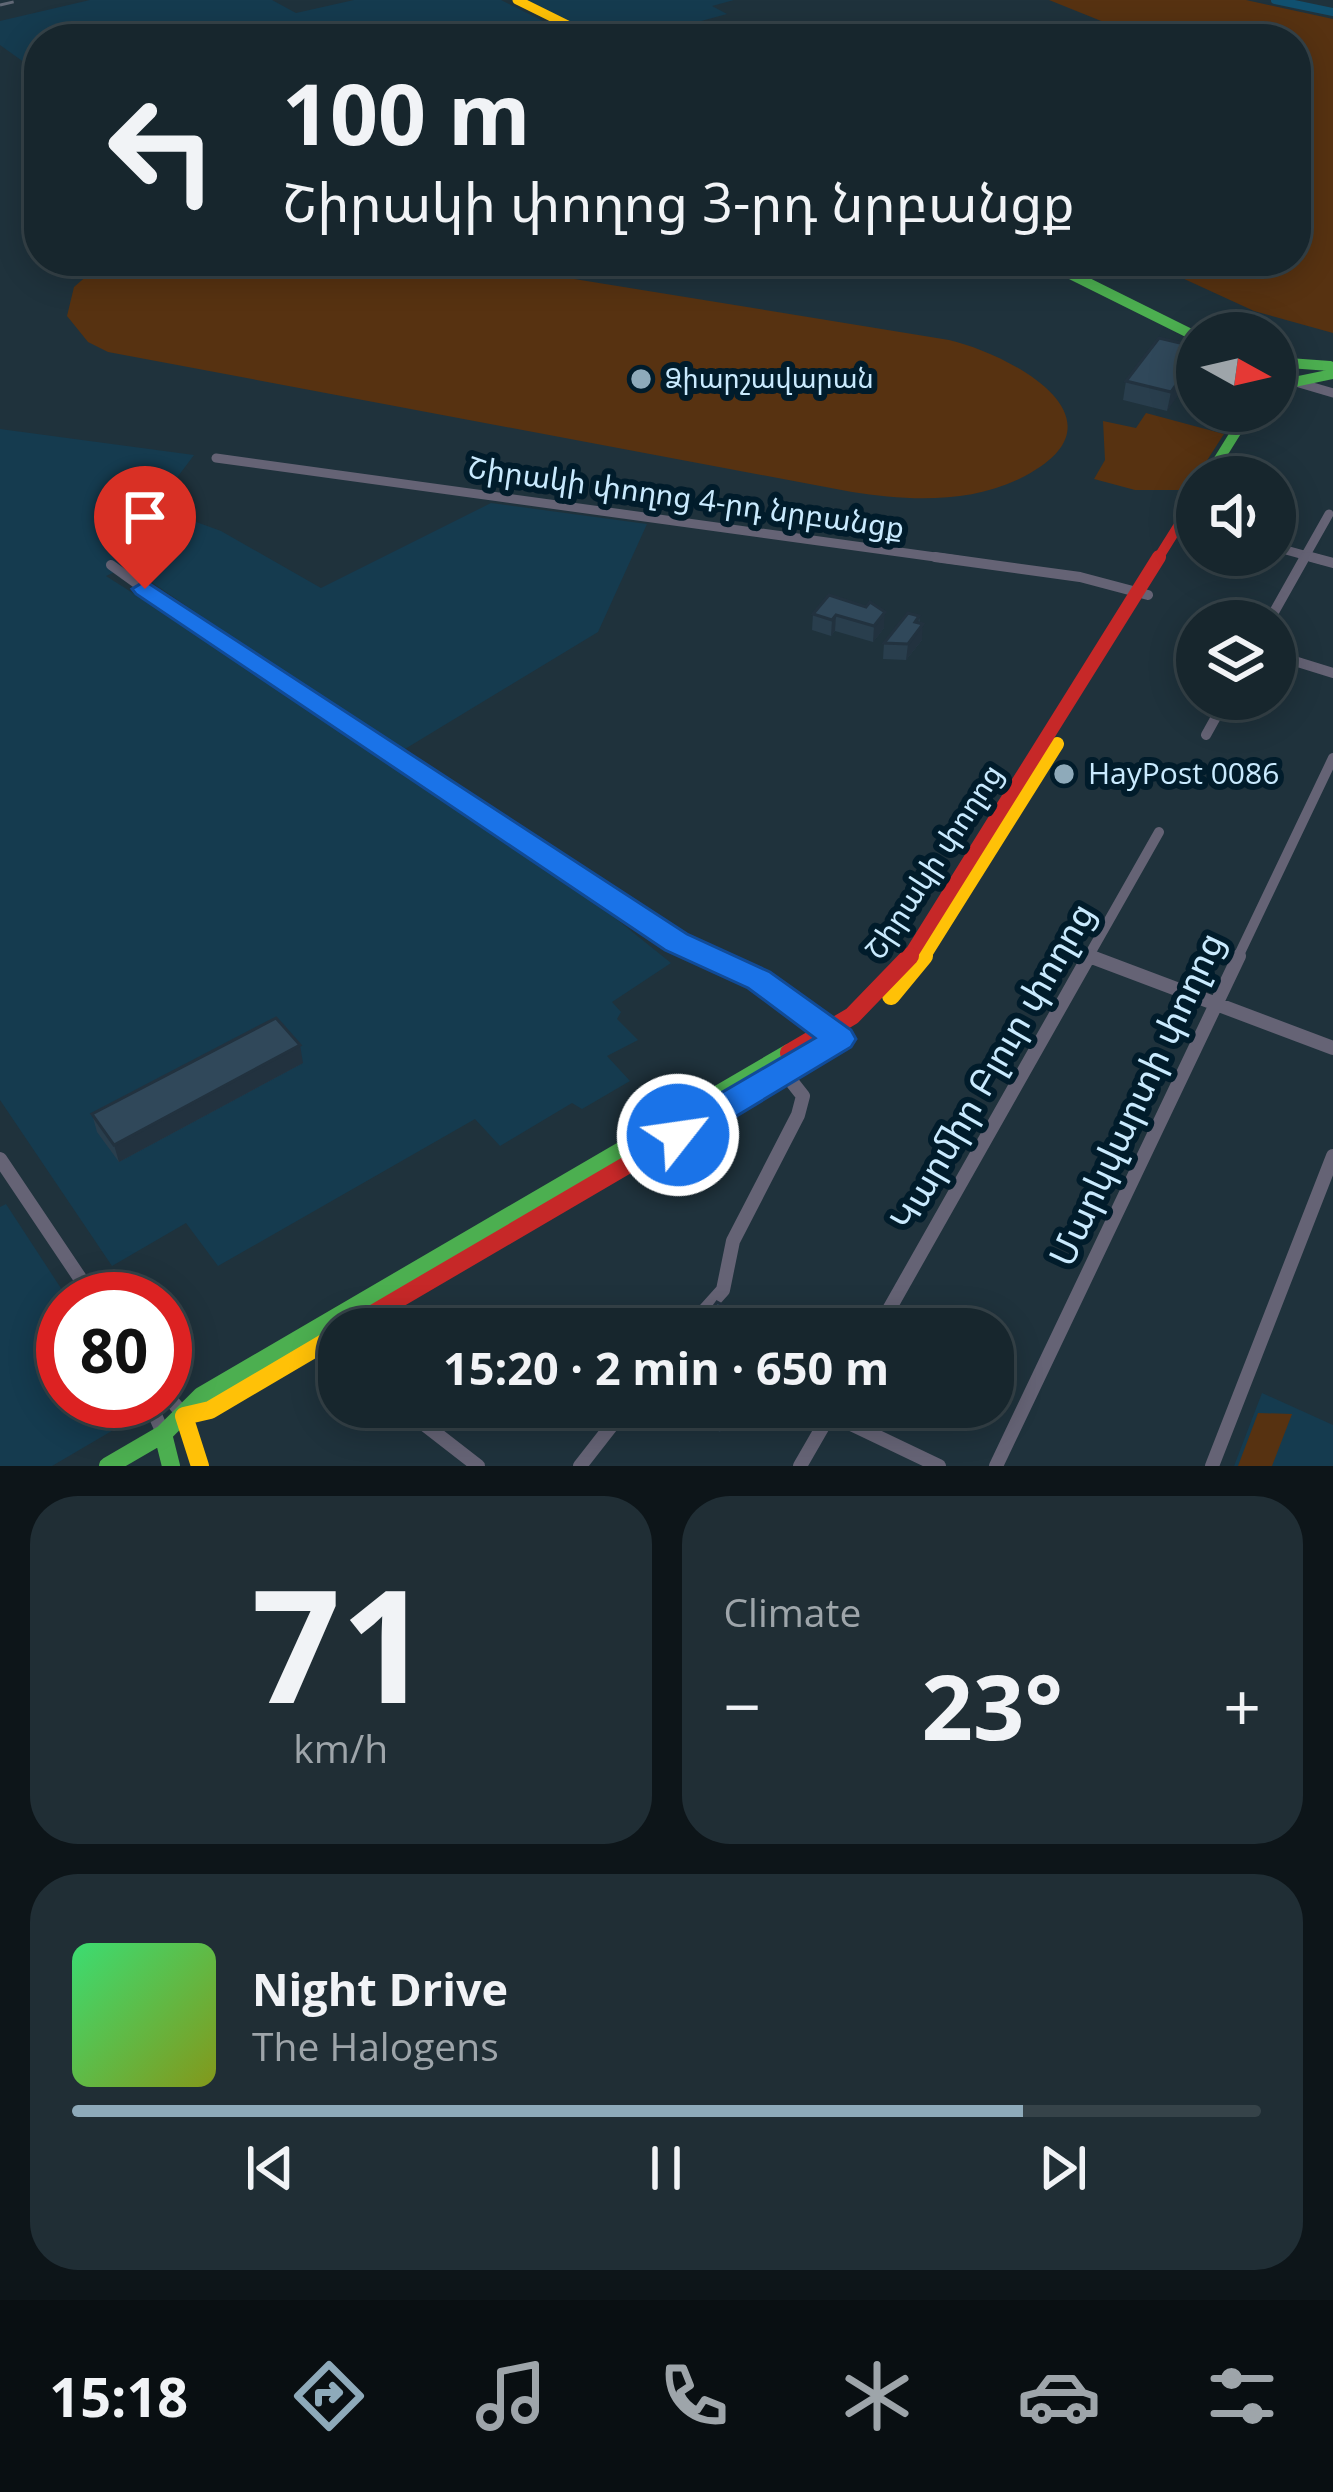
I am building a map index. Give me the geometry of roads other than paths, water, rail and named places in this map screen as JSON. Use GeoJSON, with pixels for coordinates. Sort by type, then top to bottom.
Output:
{"type":"FeatureCollection","features":[{"type":"Feature","properties":{"kind":"main road"},"geometry":{"type":"LineString","coordinates":[[516,0],[564,24]]}},
{"type":"Feature","properties":{"kind":"main road"},"geometry":{"type":"LineString","coordinates":[[1077,276],[1176,325]]}},
{"type":"Feature","properties":{"kind":"main road"},"geometry":{"type":"LineString","coordinates":[[1296,366],[1333,370]]}},
{"type":"Feature","properties":{"kind":"main road"},"geometry":{"type":"LineString","coordinates":[[1296,382],[1333,370]]}},
{"type":"Feature","properties":{"kind":"main road"},"geometry":{"type":"LineString","coordinates":[[1296,376],[1301,381]]}},
{"type":"Feature","properties":{"kind":"main road","name":"Շիրակի փողոց"},"geometry":{"type":"LineString","coordinates":[[1143,594],[1176,534]]}},
{"type":"Feature","properties":{"kind":"main road","name":"Շիրակի փողոց"},"geometry":{"type":"LineString","coordinates":[[382,1308],[835,1035],[913,952],[1176,545]]}},
{"type":"Feature","properties":{"kind":"main road","name":"Շիրակի փողոց"},"geometry":{"type":"LineString","coordinates":[[192,1407],[201,1396],[781,1067]]}},
{"type":"Feature","properties":{"kind":"main road","name":"Շիրակի փողոց"},"geometry":{"type":"LineString","coordinates":[[192,1414],[209,1410],[318,1346]]}},
{"type":"Feature","properties":{"kind":"main road","name":"Շիրակի փողոց"},"geometry":{"type":"LineString","coordinates":[[108,1466],[170,1428]]}},
{"type":"Feature","properties":{"kind":"main road"},"geometry":{"type":"LineString","coordinates":[[188,1428],[200,1466]]}},
{"type":"Feature","properties":{"kind":"main road"},"geometry":{"type":"LineString","coordinates":[[163,1434],[171,1466]]}},
{"type":"Feature","properties":{"kind":"street"},"geometry":{"type":"LineString","coordinates":[[1301,381],[1333,393]]}},
{"type":"Feature","properties":{"kind":"street","name":"Շիրակի փողոց 4-րդ նրբանցք"},"geometry":{"type":"LineString","coordinates":[[216,458],[1080,577],[1143,594]]}},
{"type":"Feature","properties":{"kind":"street"},"geometry":{"type":"LineString","coordinates":[[1281,600],[1329,514]]}},
{"type":"Feature","properties":{"kind":"street"},"geometry":{"type":"LineString","coordinates":[[1296,553],[1333,563]]}},
{"type":"Feature","properties":{"kind":"street"},"geometry":{"type":"LineString","coordinates":[[111,565],[212,637],[676,942],[759,980],[835,1035]]}},
{"type":"Feature","properties":{"kind":"street"},"geometry":{"type":"LineString","coordinates":[[1296,662],[1333,673]]}},
{"type":"Feature","properties":{"kind":"street"},"geometry":{"type":"LineString","coordinates":[[1206,735],[1214,720]]}},
{"type":"Feature","properties":{"kind":"street","name":"Մարկվարտի փողոց"},"geometry":{"type":"LineString","coordinates":[[996,1466],[1333,758]]}},
{"type":"Feature","properties":{"kind":"street","name":"Կարմիր Բլուր փողոց"},"geometry":{"type":"LineString","coordinates":[[890,1308],[1159,832]]}},
{"type":"Feature","properties":{"kind":"street"},"geometry":{"type":"LineString","coordinates":[[1089,956],[1333,1048]]}},
{"type":"Feature","properties":{"kind":"street"},"geometry":{"type":"LineString","coordinates":[[707,1308],[723,1290],[734,1241],[798,1115],[803,1096],[781,1067]]}},
{"type":"Feature","properties":{"kind":"street"},"geometry":{"type":"LineString","coordinates":[[1212,1466],[1333,1156]]}},
{"type":"Feature","properties":{"kind":"street"},"geometry":{"type":"LineString","coordinates":[[0,1159],[76,1272]]}},
{"type":"Feature","properties":{"kind":"street"},"geometry":{"type":"LineString","coordinates":[[160,1428],[163,1434]]}},
{"type":"Feature","properties":{"kind":"street"},"geometry":{"type":"LineString","coordinates":[[429,1428],[478,1466]]}},
{"type":"Feature","properties":{"kind":"street"},"geometry":{"type":"LineString","coordinates":[[580,1466],[610,1428]]}},
{"type":"Feature","properties":{"kind":"street"},"geometry":{"type":"LineString","coordinates":[[800,1466],[822,1428]]}},
{"type":"Feature","properties":{"kind":"street"},"geometry":{"type":"LineString","coordinates":[[866,1428],[939,1466]]}},
{"type":"Feature","properties":{"kind":"waterway"},"geometry":{"type":"LineString","coordinates":[[1275,0],[1333,12]]}},
{"type":"Feature","properties":{"kind":"railway"},"geometry":{"type":"LineString","coordinates":[[0,5],[22,0]]}},
{"type":"Feature","properties":{"kind":"place","name":"Ձիարշավարան"},"geometry":{"type":"Point","coordinates":[641,379]}},
{"type":"Feature","properties":{"kind":"place","name":"HayPost 0086"},"geometry":{"type":"Point","coordinates":[1064,774]}}]}
